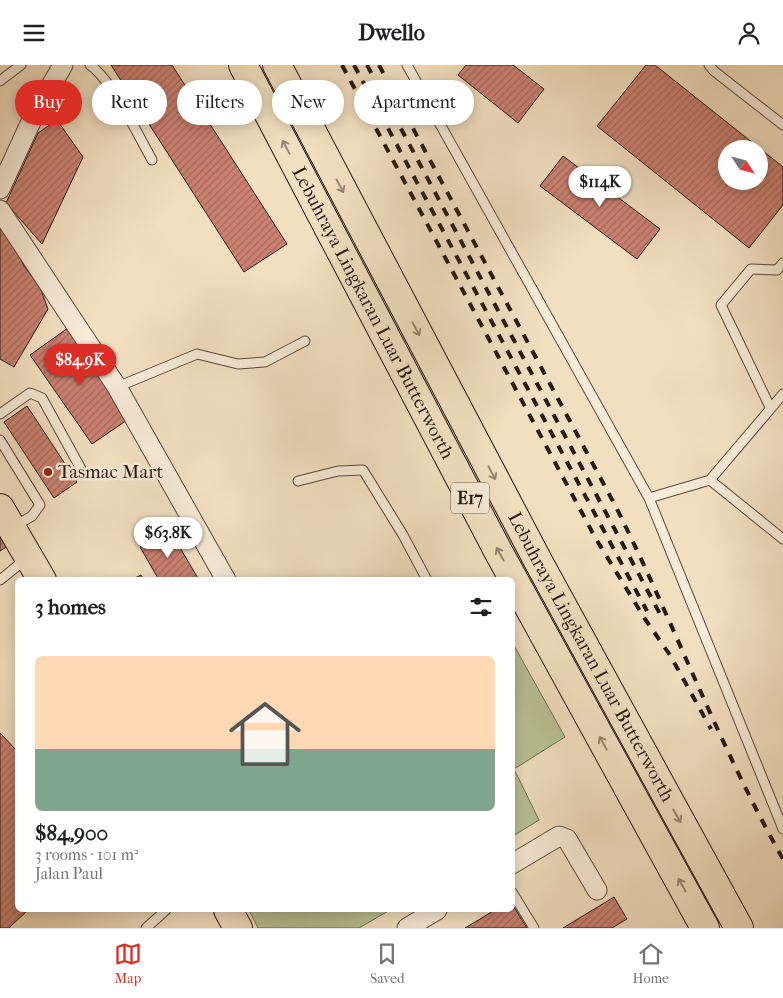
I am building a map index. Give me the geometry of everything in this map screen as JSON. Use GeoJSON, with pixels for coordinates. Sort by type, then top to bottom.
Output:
{"type":"FeatureCollection","features":[{"type":"Feature","properties":{"kind":"main road","name":"Lebuhraya Lingkaran Luar Butterworth"},"geometry":{"type":"LineString","coordinates":[[242,65],[512,577]]}},
{"type":"Feature","properties":{"kind":"main road","name":"Lebuhraya Lingkaran Luar Butterworth"},"geometry":{"type":"LineString","coordinates":[[277,65],[538,561],[739,928]]}},
{"type":"Feature","properties":{"kind":"main road"},"geometry":{"type":"LineString","coordinates":[[6,518],[35,569]]}},
{"type":"Feature","properties":{"kind":"main road","name":"Lebuhraya Lingkaran Luar Butterworth"},"geometry":{"type":"LineString","coordinates":[[515,582],[705,928]]}},
{"type":"Feature","properties":{"kind":"street"},"geometry":{"type":"LineString","coordinates":[[2,181],[58,68]]}},
{"type":"Feature","properties":{"kind":"street"},"geometry":{"type":"LineString","coordinates":[[0,210],[117,387],[224,577]]}},
{"type":"Feature","properties":{"kind":"street"},"geometry":{"type":"LineString","coordinates":[[515,862],[559,836],[568,839],[597,891]]}},
{"type":"Feature","properties":{"kind":"street"},"geometry":{"type":"LineString","coordinates":[[407,928],[433,912]]}},
{"type":"Feature","properties":{"kind":"lane"},"geometry":{"type":"LineString","coordinates":[[0,81],[21,65]]}},
{"type":"Feature","properties":{"kind":"lane"},"geometry":{"type":"LineString","coordinates":[[90,65],[101,74],[152,160]]}},
{"type":"Feature","properties":{"kind":"lane"},"geometry":{"type":"LineString","coordinates":[[407,65],[649,498],[783,829]]}},
{"type":"Feature","properties":{"kind":"lane"},"geometry":{"type":"LineString","coordinates":[[709,65],[714,71],[783,125]]}},
{"type":"Feature","properties":{"kind":"lane"},"geometry":{"type":"LineString","coordinates":[[770,407],[721,305],[751,269],[777,270],[783,263]]}},
{"type":"Feature","properties":{"kind":"lane"},"geometry":{"type":"LineString","coordinates":[[117,387],[197,354],[238,364],[266,362],[305,341]]}},
{"type":"Feature","properties":{"kind":"lane"},"geometry":{"type":"LineString","coordinates":[[0,414],[30,393],[42,398],[82,469]]}},
{"type":"Feature","properties":{"kind":"lane"},"geometry":{"type":"LineString","coordinates":[[649,498],[710,480],[783,394]]}},
{"type":"Feature","properties":{"kind":"lane"},"geometry":{"type":"LineString","coordinates":[[0,439],[40,505],[32,516],[6,518]]}},
{"type":"Feature","properties":{"kind":"lane"},"geometry":{"type":"LineString","coordinates":[[298,481],[338,471],[363,471],[403,535],[425,577]]}},
{"type":"Feature","properties":{"kind":"lane"},"geometry":{"type":"LineString","coordinates":[[710,480],[783,539]]}},
{"type":"Feature","properties":{"kind":"lane"},"geometry":{"type":"LineString","coordinates":[[0,580],[35,569]]}},
{"type":"Feature","properties":{"kind":"lane"},"geometry":{"type":"LineString","coordinates":[[515,897],[534,928]]}},
{"type":"Feature","properties":{"kind":"lane"},"geometry":{"type":"LineString","coordinates":[[146,928],[164,912]]}},
{"type":"Feature","properties":{"kind":"green space"},"geometry":{"type":"Polygon","coordinates":[[[515,647],[565,737],[515,768],[515,647]]]}},
{"type":"Feature","properties":{"kind":"green space"},"geometry":{"type":"Polygon","coordinates":[[[515,771],[539,820],[515,835],[515,771]]]}},
{"type":"Feature","properties":{"kind":"green space"},"geometry":{"type":"Polygon","coordinates":[[[250,912],[387,912],[359,928],[258,928],[250,912]]]}},
{"type":"Feature","properties":{"kind":"building"},"geometry":{"type":"Polygon","coordinates":[[[111,65],[172,65],[182,80],[177,80],[177,125],[211,125],[287,244],[244,272],[150,125],[167,125],[167,80],[121,80],[111,65]]]}},
{"type":"Feature","properties":{"kind":"building"},"geometry":{"type":"Polygon","coordinates":[[[466,65],[513,65],[544,89],[518,123],[474,88],[474,80],[464,80],[458,75],[466,65]]]}},
{"type":"Feature","properties":{"kind":"building"},"geometry":{"type":"Polygon","coordinates":[[[646,65],[655,65],[749,140],[718,140],[718,190],[768,190],[768,155],[783,167],[783,205],[749,248],[597,126],[646,65]]]}},
{"type":"Feature","properties":{"kind":"building"},"geometry":{"type":"Polygon","coordinates":[[[50,125],[61,125],[83,157],[42,244],[6,203],[38,133],[50,125]]]}},
{"type":"Feature","properties":{"kind":"building"},"geometry":{"type":"Polygon","coordinates":[[[563,156],[660,229],[637,259],[540,186],[563,156]]]}},
{"type":"Feature","properties":{"kind":"building"},"geometry":{"type":"Polygon","coordinates":[[[0,216],[24,266],[40,287],[48,309],[14,367],[0,359],[0,216]]]}},
{"type":"Feature","properties":{"kind":"building"},"geometry":{"type":"Polygon","coordinates":[[[68,328],[130,418],[92,444],[30,355],[68,328]]]}},
{"type":"Feature","properties":{"kind":"building"},"geometry":{"type":"Polygon","coordinates":[[[27,406],[77,482],[54,498],[4,422],[27,406]]]}},
{"type":"Feature","properties":{"kind":"building"},"geometry":{"type":"Polygon","coordinates":[[[0,520],[14,542],[0,551],[0,520]]]}},
{"type":"Feature","properties":{"kind":"building"},"geometry":{"type":"Polygon","coordinates":[[[169,529],[197,577],[157,577],[140,547],[169,529]]]}},
{"type":"Feature","properties":{"kind":"building"},"geometry":{"type":"Polygon","coordinates":[[[0,733],[15,749],[15,912],[26,912],[9,928],[0,928],[0,733]]]}},
{"type":"Feature","properties":{"kind":"building"},"geometry":{"type":"Polygon","coordinates":[[[614,897],[627,919],[612,928],[563,928],[614,897]]]}},
{"type":"Feature","properties":{"kind":"building"},"geometry":{"type":"Polygon","coordinates":[[[515,909],[527,928],[465,928],[492,912],[515,912],[515,909]]]}},
{"type":"Feature","properties":{"kind":"railway"},"geometry":{"type":"LineString","coordinates":[[342,65],[596,539],[645,619],[670,655],[711,729]]}},
{"type":"Feature","properties":{"kind":"railway"},"geometry":{"type":"LineString","coordinates":[[354,65],[647,611]]}},
{"type":"Feature","properties":{"kind":"railway"},"geometry":{"type":"LineString","coordinates":[[367,65],[660,614]]}},
{"type":"Feature","properties":{"kind":"railway"},"geometry":{"type":"LineString","coordinates":[[379,65],[616,507],[658,595],[717,729],[783,859]]}},
{"type":"Feature","properties":{"kind":"place","name":"Tasmac Mart"},"geometry":{"type":"Point","coordinates":[48,472]}}]}
